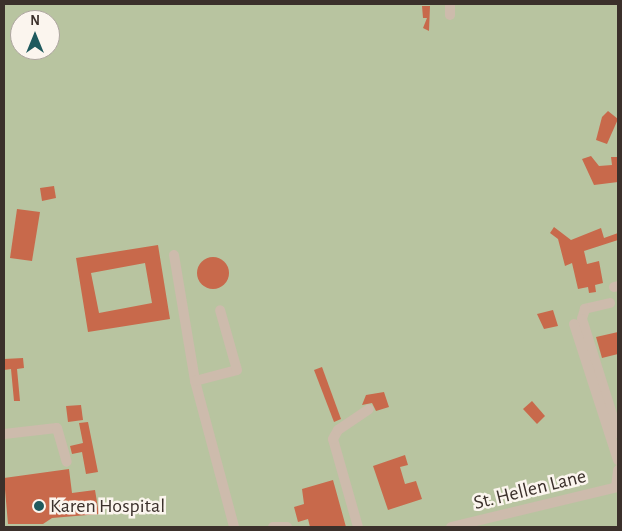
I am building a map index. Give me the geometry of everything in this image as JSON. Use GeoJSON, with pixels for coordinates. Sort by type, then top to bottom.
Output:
{"type":"FeatureCollection","features":[{"type":"Feature","properties":{"kind":"street"},"geometry":{"type":"LineString","coordinates":[[450,4],[450,15]]}},
{"type":"Feature","properties":{"kind":"street"},"geometry":{"type":"LineString","coordinates":[[174,255],[195,381],[234,527]]}},
{"type":"Feature","properties":{"kind":"street"},"geometry":{"type":"LineString","coordinates":[[610,304],[585,309],[582,319],[618,433]]}},
{"type":"Feature","properties":{"kind":"street"},"geometry":{"type":"LineString","coordinates":[[195,381],[237,370],[220,310]]}},
{"type":"Feature","properties":{"kind":"street"},"geometry":{"type":"LineString","coordinates":[[574,324],[618,460]]}},
{"type":"Feature","properties":{"kind":"street"},"geometry":{"type":"LineString","coordinates":[[358,527],[333,439],[338,430],[369,409]]}},
{"type":"Feature","properties":{"kind":"street"},"geometry":{"type":"LineString","coordinates":[[4,434],[57,428],[67,462]]}},
{"type":"Feature","properties":{"kind":"street"},"geometry":{"type":"LineString","coordinates":[[617,487],[618,470]]}},
{"type":"Feature","properties":{"kind":"street","name":"St. Hellen Lane"},"geometry":{"type":"LineString","coordinates":[[451,527],[463,526],[617,487]]}},
{"type":"Feature","properties":{"kind":"street"},"geometry":{"type":"LineString","coordinates":[[273,527],[287,527]]}},
{"type":"Feature","properties":{"kind":"green space"},"geometry":{"type":"Polygon","coordinates":[[[4,4],[618,4],[618,527],[4,527],[4,4]]]}},
{"type":"Feature","properties":{"kind":"building"},"geometry":{"type":"Polygon","coordinates":[[[422,6],[430,6],[429,31],[423,28],[427,18],[423,18],[422,6]]]}},
{"type":"Feature","properties":{"kind":"building"},"geometry":{"type":"Polygon","coordinates":[[[608,111],[618,119],[607,144],[596,140],[602,117],[608,111]]]}},
{"type":"Feature","properties":{"kind":"building"},"geometry":{"type":"Polygon","coordinates":[[[591,156],[599,166],[612,165],[611,157],[618,157],[618,182],[594,185],[582,159],[591,156]]]}},
{"type":"Feature","properties":{"kind":"building"},"geometry":{"type":"Polygon","coordinates":[[[54,186],[56,198],[42,201],[40,188],[54,186]]]}},
{"type":"Feature","properties":{"kind":"building"},"geometry":{"type":"Polygon","coordinates":[[[17,209],[40,212],[32,261],[10,258],[17,209]]]}},
{"type":"Feature","properties":{"kind":"building"},"geometry":{"type":"Polygon","coordinates":[[[554,227],[571,240],[601,228],[604,238],[618,233],[618,240],[584,251],[587,264],[599,261],[603,283],[595,285],[596,292],[589,293],[588,287],[578,289],[572,263],[565,266],[558,239],[550,233],[554,227]]]}},
{"type":"Feature","properties":{"kind":"building"},"geometry":{"type":"Polygon","coordinates":[[[158,245],[170,319],[88,332],[76,258],[158,245]],[[145,263],[91,273],[99,313],[152,303],[145,263]]]}},
{"type":"Feature","properties":{"kind":"building"},"geometry":{"type":"Polygon","coordinates":[[[213,257],[219,258],[224,262],[228,267],[228,279],[224,284],[219,288],[213,289],[207,288],[202,284],[198,279],[197,273],[198,267],[202,262],[207,258],[213,257]]]}},
{"type":"Feature","properties":{"kind":"building"},"geometry":{"type":"Polygon","coordinates":[[[553,310],[558,326],[544,329],[537,314],[553,310]]]}},
{"type":"Feature","properties":{"kind":"building"},"geometry":{"type":"Polygon","coordinates":[[[618,332],[618,354],[602,358],[596,337],[618,332]]]}},
{"type":"Feature","properties":{"kind":"building"},"geometry":{"type":"Polygon","coordinates":[[[23,358],[24,368],[17,369],[20,401],[14,401],[11,369],[4,370],[4,359],[23,358]]]}},
{"type":"Feature","properties":{"kind":"building"},"geometry":{"type":"Polygon","coordinates":[[[322,367],[341,419],[334,422],[314,370],[322,367]]]}},
{"type":"Feature","properties":{"kind":"building"},"geometry":{"type":"Polygon","coordinates":[[[384,392],[389,407],[376,411],[372,403],[362,405],[366,395],[384,392]]]}},
{"type":"Feature","properties":{"kind":"building"},"geometry":{"type":"Polygon","coordinates":[[[532,401],[545,416],[537,424],[523,409],[532,401]]]}},
{"type":"Feature","properties":{"kind":"building"},"geometry":{"type":"Polygon","coordinates":[[[81,405],[83,420],[68,422],[66,406],[81,405]]]}},
{"type":"Feature","properties":{"kind":"building"},"geometry":{"type":"Polygon","coordinates":[[[88,422],[98,472],[86,474],[82,452],[72,454],[70,446],[83,443],[79,423],[88,422]]]}},
{"type":"Feature","properties":{"kind":"building"},"geometry":{"type":"Polygon","coordinates":[[[405,455],[408,465],[400,467],[405,484],[416,481],[422,499],[388,510],[373,466],[405,455]]]}},
{"type":"Feature","properties":{"kind":"building","name":"Karen Hospital"},"geometry":{"type":"Polygon","coordinates":[[[69,469],[72,493],[95,490],[99,514],[52,518],[43,524],[8,524],[4,478],[69,469]]]}},
{"type":"Feature","properties":{"kind":"building"},"geometry":{"type":"Polygon","coordinates":[[[333,480],[346,527],[310,527],[308,519],[298,522],[294,507],[304,504],[302,489],[333,480]]]}},
{"type":"Feature","properties":{"kind":"place","name":"Karen Hospital"},"geometry":{"type":"Point","coordinates":[39,506]}}]}
